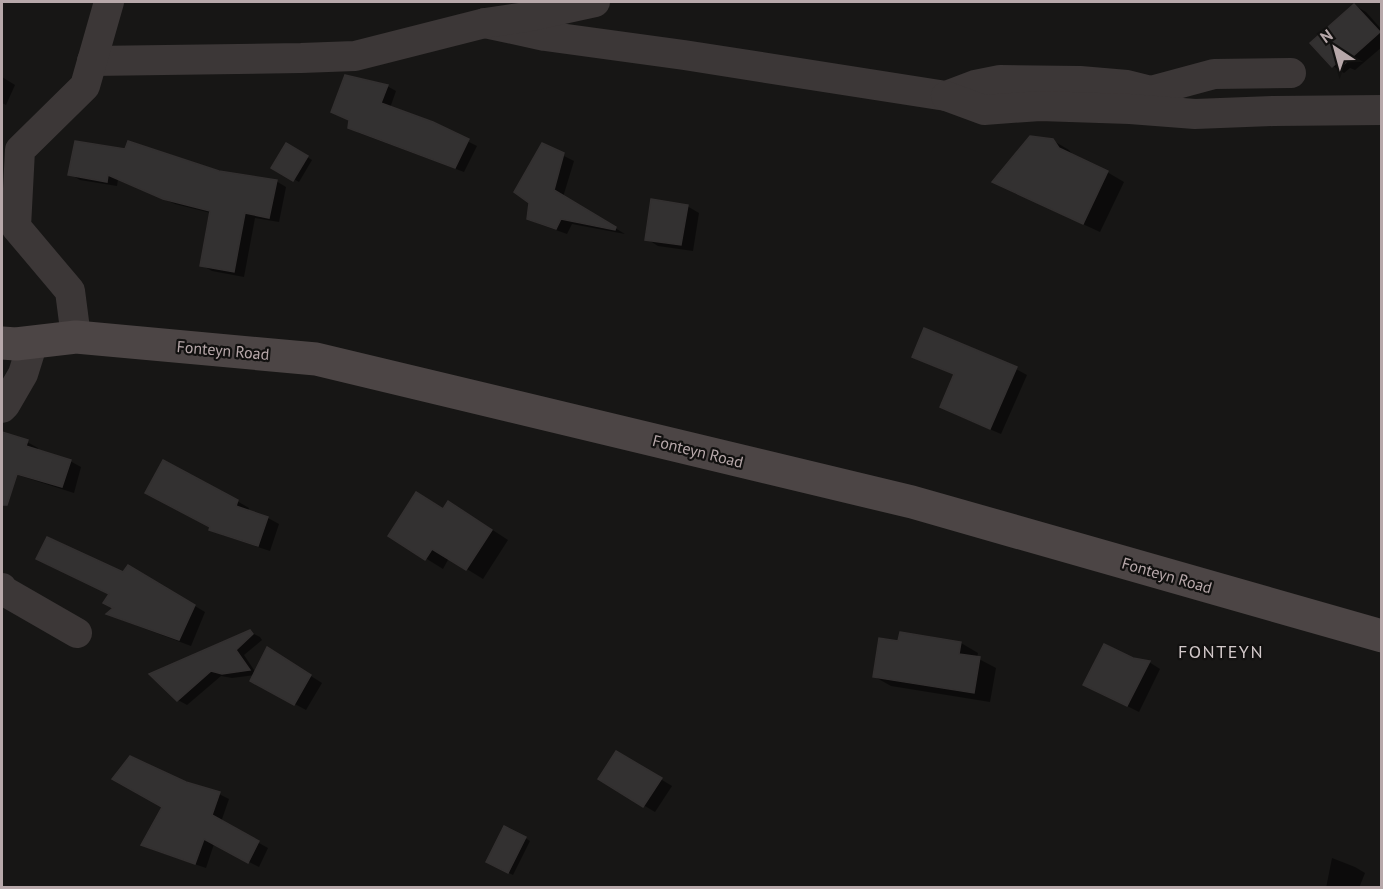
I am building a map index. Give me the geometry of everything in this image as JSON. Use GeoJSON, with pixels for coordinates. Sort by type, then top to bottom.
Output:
{"type":"FeatureCollection","features":[{"type":"Feature","properties":{"kind":"street"},"geometry":{"type":"LineString","coordinates":[[76,337],[70,291],[16,227],[20,150],[85,86],[109,2]]}},
{"type":"Feature","properties":{"kind":"street"},"geometry":{"type":"LineString","coordinates":[[92,61],[355,56],[486,23],[595,2]]}},
{"type":"Feature","properties":{"kind":"street"},"geometry":{"type":"LineString","coordinates":[[486,23],[544,36],[684,55],[946,96],[984,110],[1040,106],[1195,114],[1382,110]]}},
{"type":"Feature","properties":{"kind":"street"},"geometry":{"type":"LineString","coordinates":[[946,96],[975,85],[1000,80],[1080,81],[1127,85],[1151,91],[1214,74],[1291,73]]}},
{"type":"Feature","properties":{"kind":"street","name":"Fonteyn Road"},"geometry":{"type":"LineString","coordinates":[[17,342],[76,337],[315,359],[912,502],[1382,636]]}},
{"type":"Feature","properties":{"kind":"street"},"geometry":{"type":"LineString","coordinates":[[2,408],[23,374],[17,342]]}},
{"type":"Feature","properties":{"kind":"street"},"geometry":{"type":"LineString","coordinates":[[2,588],[77,633]]}},
{"type":"Feature","properties":{"kind":"building"},"geometry":{"type":"Polygon","coordinates":[[[1354,4],[1380,32],[1343,65],[1339,61],[1332,67],[1310,43],[1354,4]]]}},
{"type":"Feature","properties":{"kind":"building"},"geometry":{"type":"Polygon","coordinates":[[[345,75],[388,85],[381,103],[433,122],[469,139],[455,168],[348,128],[349,120],[331,112],[345,75]]]}},
{"type":"Feature","properties":{"kind":"building"},"geometry":{"type":"Polygon","coordinates":[[[1030,136],[1053,139],[1059,148],[1108,171],[1083,224],[992,182],[1030,136]]]}},
{"type":"Feature","properties":{"kind":"building"},"geometry":{"type":"Polygon","coordinates":[[[75,141],[125,149],[128,141],[219,171],[277,180],[269,218],[245,213],[234,272],[200,266],[210,211],[163,199],[108,175],[107,182],[68,175],[75,141]]]}},
{"type":"Feature","properties":{"kind":"building"},"geometry":{"type":"Polygon","coordinates":[[[286,143],[308,156],[293,181],[271,168],[286,143]]]}},
{"type":"Feature","properties":{"kind":"building"},"geometry":{"type":"Polygon","coordinates":[[[542,143],[564,153],[554,190],[616,227],[615,230],[561,219],[556,229],[527,219],[529,203],[514,192],[542,143]]]}},
{"type":"Feature","properties":{"kind":"building"},"geometry":{"type":"Polygon","coordinates":[[[651,199],[688,205],[681,245],[645,240],[651,199]]]}},
{"type":"Feature","properties":{"kind":"building"},"geometry":{"type":"Polygon","coordinates":[[[924,328],[1017,367],[990,429],[940,407],[954,374],[912,357],[924,328]]]}},
{"type":"Feature","properties":{"kind":"building"},"geometry":{"type":"Polygon","coordinates":[[[2,432],[28,440],[26,446],[71,460],[62,487],[17,474],[7,505],[2,505],[2,432]]]}},
{"type":"Feature","properties":{"kind":"building"},"geometry":{"type":"Polygon","coordinates":[[[163,460],[238,500],[236,506],[268,517],[258,546],[209,530],[210,527],[145,493],[163,460]]]}},
{"type":"Feature","properties":{"kind":"building"},"geometry":{"type":"Polygon","coordinates":[[[416,492],[443,509],[448,501],[492,530],[466,570],[432,549],[425,560],[388,536],[416,492]]]}},
{"type":"Feature","properties":{"kind":"building"},"geometry":{"type":"Polygon","coordinates":[[[47,537],[123,572],[128,565],[195,605],[179,640],[106,614],[113,608],[103,603],[109,594],[36,559],[47,537]]]}},
{"type":"Feature","properties":{"kind":"building"},"geometry":{"type":"Polygon","coordinates":[[[250,630],[253,634],[236,650],[250,670],[222,674],[211,671],[177,701],[149,674],[250,630]]]}},
{"type":"Feature","properties":{"kind":"building"},"geometry":{"type":"Polygon","coordinates":[[[900,632],[961,642],[959,654],[980,657],[974,693],[873,677],[879,638],[898,641],[900,632]]]}},
{"type":"Feature","properties":{"kind":"building"},"geometry":{"type":"Polygon","coordinates":[[[1104,644],[1133,658],[1150,661],[1127,706],[1083,685],[1104,644]]]}},
{"type":"Feature","properties":{"kind":"building"},"geometry":{"type":"Polygon","coordinates":[[[267,647],[311,675],[294,705],[250,681],[267,647]]]}},
{"type":"Feature","properties":{"kind":"building"},"geometry":{"type":"Polygon","coordinates":[[[616,751],[662,778],[643,807],[598,779],[616,751]]]}},
{"type":"Feature","properties":{"kind":"building"},"geometry":{"type":"Polygon","coordinates":[[[130,756],[186,782],[220,792],[212,815],[259,841],[248,863],[204,839],[195,864],[141,845],[162,807],[112,779],[130,756]]]}},
{"type":"Feature","properties":{"kind":"building"},"geometry":{"type":"Polygon","coordinates":[[[504,826],[526,837],[508,873],[486,862],[504,826]]]}},
{"type":"Feature","properties":{"kind":"district","name":"FONTEYN"},"geometry":{"type":"Point","coordinates":[1221,651]}}]}
